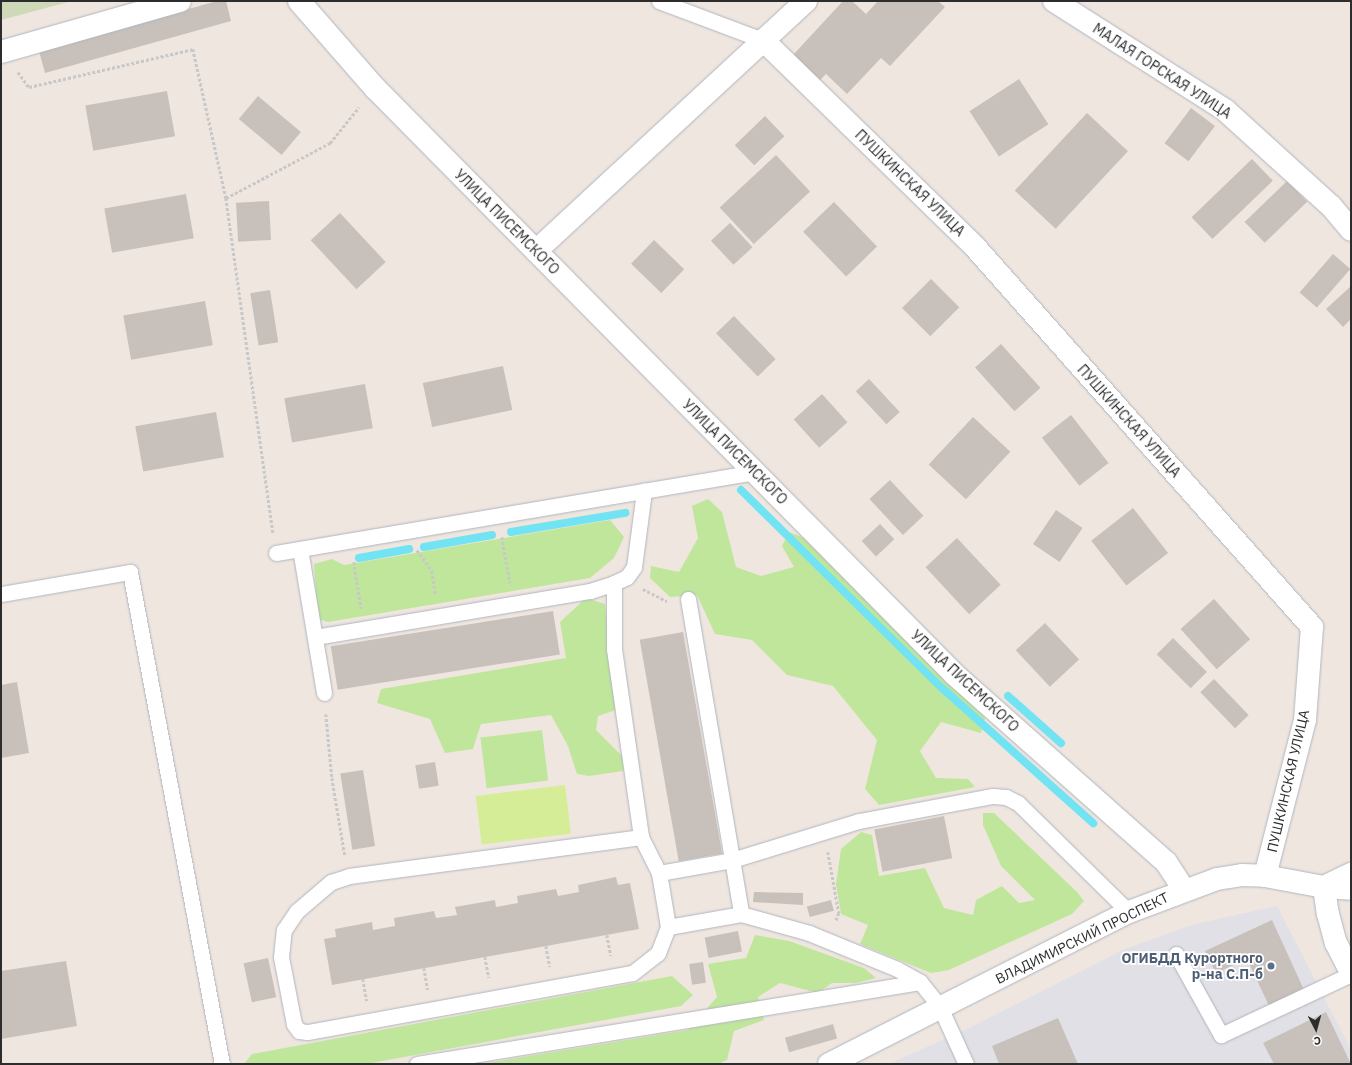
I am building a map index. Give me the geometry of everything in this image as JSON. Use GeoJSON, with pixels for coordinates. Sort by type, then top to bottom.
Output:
{"type":"FeatureCollection","features":[{"type":"Feature","properties":{"kind":"street"},"geometry":{"type":"LineString","coordinates":[[2,52],[180,1]]}},
{"type":"Feature","properties":{"kind":"street","name":"УЛИЦА ПИСЕМСКОГО"},"geometry":{"type":"LineString","coordinates":[[299,1],[375,88],[954,674],[1166,862],[1184,890]]}},
{"type":"Feature","properties":{"kind":"street"},"geometry":{"type":"LineString","coordinates":[[536,251],[806,1]]}},
{"type":"Feature","properties":{"kind":"street","name":"МАЛАЯ ГОРСКАЯ УЛИЦА"},"geometry":{"type":"LineString","coordinates":[[1054,1],[1225,110],[1331,206],[1351,230]]}},
{"type":"Feature","properties":{"kind":"street","name":"ПУШКИНСКАЯ УЛИЦА"},"geometry":{"type":"LineString","coordinates":[[763,40],[975,247],[1312,627],[1305,720],[1264,876]]}},
{"type":"Feature","properties":{"kind":"street"},"geometry":{"type":"LineString","coordinates":[[1351,874],[1324,887],[1328,914],[1336,942],[1351,974]]}},
{"type":"Feature","properties":{"kind":"street","name":"ВЛАДИМИРСКИЙ ПРОСПЕКТ"},"geometry":{"type":"LineString","coordinates":[[829,1064],[1129,912],[1216,879],[1242,875],[1264,876],[1324,887],[1351,889]]}},
{"type":"Feature","properties":{"kind":"lane"},"geometry":{"type":"LineString","coordinates":[[659,1],[763,40]]}},
{"type":"Feature","properties":{"kind":"lane"},"geometry":{"type":"LineString","coordinates":[[276,553],[756,472]]}},
{"type":"Feature","properties":{"kind":"lane"},"geometry":{"type":"LineString","coordinates":[[315,637],[590,591],[620,580],[634,567],[644,491]]}},
{"type":"Feature","properties":{"kind":"lane"},"geometry":{"type":"LineString","coordinates":[[300,549],[324,693]]}},
{"type":"Feature","properties":{"kind":"lane"},"geometry":{"type":"LineString","coordinates":[[1,594],[130,572],[222,1064]]}},
{"type":"Feature","properties":{"kind":"lane"},"geometry":{"type":"LineString","coordinates":[[620,580],[614,649],[641,838],[659,873],[668,927],[658,953],[632,973],[307,1032],[299,1031],[294,1024],[281,957],[284,930],[297,911],[332,882],[349,876],[641,838]]}},
{"type":"Feature","properties":{"kind":"lane"},"geometry":{"type":"LineString","coordinates":[[689,606],[741,914]]}},
{"type":"Feature","properties":{"kind":"lane"},"geometry":{"type":"LineString","coordinates":[[659,873],[732,860],[859,821],[993,796],[1006,797],[1018,803],[1129,912]]}},
{"type":"Feature","properties":{"kind":"lane"},"geometry":{"type":"LineString","coordinates":[[668,927],[741,914],[828,941],[897,969],[920,982],[940,1007],[966,1064]]}},
{"type":"Feature","properties":{"kind":"lane"},"geometry":{"type":"LineString","coordinates":[[1176,954],[1221,1035],[1351,974]]}},
{"type":"Feature","properties":{"kind":"lane"},"geometry":{"type":"LineString","coordinates":[[417,1064],[920,982]]}},
{"type":"Feature","properties":{"kind":"path"},"geometry":{"type":"LineString","coordinates":[[2,52],[29,87],[193,49],[226,198],[276,553]]}},
{"type":"Feature","properties":{"kind":"path"},"geometry":{"type":"LineString","coordinates":[[226,198],[330,143],[375,88]]}},
{"type":"Feature","properties":{"kind":"path"},"geometry":{"type":"LineString","coordinates":[[498,515],[513,604]]}},
{"type":"Feature","properties":{"kind":"path"},"geometry":{"type":"LineString","coordinates":[[413,530],[417,553],[432,571],[440,616]]}},
{"type":"Feature","properties":{"kind":"path"},"geometry":{"type":"LineString","coordinates":[[350,540],[365,629]]}},
{"type":"Feature","properties":{"kind":"path"},"geometry":{"type":"LineString","coordinates":[[620,580],[689,606]]}},
{"type":"Feature","properties":{"kind":"path"},"geometry":{"type":"LineString","coordinates":[[324,693],[332,778],[349,876]]}},
{"type":"Feature","properties":{"kind":"path"},"geometry":{"type":"LineString","coordinates":[[824,832],[839,913],[828,941]]}},
{"type":"Feature","properties":{"kind":"shaded area"},"geometry":{"type":"Polygon","coordinates":[[[1277,906],[1351,1050],[1351,1064],[889,1064],[967,1029],[1125,949],[1195,924],[1277,906]]]}},
{"type":"Feature","properties":{"kind":"green space"},"geometry":{"type":"Polygon","coordinates":[[[1,1],[72,1],[1,20],[1,1]]]}},
{"type":"Feature","properties":{"kind":"green space"},"geometry":{"type":"Polygon","coordinates":[[[708,499],[722,512],[736,567],[761,576],[794,567],[782,546],[789,532],[804,538],[985,718],[981,733],[941,722],[920,751],[936,778],[968,779],[975,787],[879,805],[865,789],[877,740],[833,686],[787,675],[752,640],[715,634],[697,595],[670,597],[650,578],[651,566],[679,572],[698,538],[692,506],[708,499]]]}},
{"type":"Feature","properties":{"kind":"green space"},"geometry":{"type":"Polygon","coordinates":[[[610,520],[624,537],[614,558],[590,578],[328,622],[318,619],[314,564],[332,559],[344,565],[610,520]]]}},
{"type":"Feature","properties":{"kind":"green space"},"geometry":{"type":"Polygon","coordinates":[[[586,598],[605,604],[616,710],[598,716],[596,730],[624,758],[623,771],[589,776],[577,774],[568,746],[551,715],[481,724],[473,749],[445,753],[430,719],[377,703],[381,689],[566,658],[560,622],[586,598]]]}},
{"type":"Feature","properties":{"kind":"green space"},"geometry":{"type":"Polygon","coordinates":[[[542,730],[548,781],[487,788],[480,738],[542,730]]]}},
{"type":"Feature","properties":{"kind":"green space"},"geometry":{"type":"Polygon","coordinates":[[[565,785],[571,834],[482,845],[476,796],[565,785]]]}},
{"type":"Feature","properties":{"kind":"green space"},"geometry":{"type":"Polygon","coordinates":[[[983,813],[994,813],[1077,892],[1084,901],[1072,914],[949,970],[931,973],[860,944],[868,925],[841,914],[836,884],[841,849],[861,832],[872,835],[879,876],[925,868],[944,908],[973,915],[976,900],[1002,886],[1019,903],[1035,900],[1001,866],[983,825],[983,813]]]}},
{"type":"Feature","properties":{"kind":"green space"},"geometry":{"type":"Polygon","coordinates":[[[755,935],[789,941],[864,968],[876,978],[856,983],[832,983],[818,993],[780,983],[758,997],[764,1020],[734,1031],[727,1060],[718,1064],[481,1064],[688,1030],[717,997],[708,964],[746,958],[755,935]]]}},
{"type":"Feature","properties":{"kind":"green space"},"geometry":{"type":"Polygon","coordinates":[[[672,976],[693,995],[681,1006],[366,1064],[244,1064],[252,1054],[672,976]]]}},
{"type":"Feature","properties":{"kind":"building"},"geometry":{"type":"Polygon","coordinates":[[[217,1],[226,1],[231,21],[45,73],[39,51],[217,1]]]}},
{"type":"Feature","properties":{"kind":"building"},"geometry":{"type":"Polygon","coordinates":[[[843,1],[852,1],[866,14],[878,1],[938,1],[945,7],[890,66],[881,58],[847,94],[826,74],[820,80],[793,55],[843,1]]]}},
{"type":"Feature","properties":{"kind":"building"},"geometry":{"type":"Polygon","coordinates":[[[1019,79],[1048,124],[999,156],[970,111],[1019,79]]]}},
{"type":"Feature","properties":{"kind":"building"},"geometry":{"type":"Polygon","coordinates":[[[167,91],[175,136],[93,151],[85,105],[167,91]]]}},
{"type":"Feature","properties":{"kind":"building"},"geometry":{"type":"Polygon","coordinates":[[[258,96],[301,132],[282,155],[239,119],[258,96]]]}},
{"type":"Feature","properties":{"kind":"building"},"geometry":{"type":"Polygon","coordinates":[[[1191,108],[1215,126],[1188,161],[1165,143],[1191,108]]]}},
{"type":"Feature","properties":{"kind":"building"},"geometry":{"type":"Polygon","coordinates":[[[1087,113],[1128,151],[1056,229],[1015,191],[1087,113]]]}},
{"type":"Feature","properties":{"kind":"building"},"geometry":{"type":"Polygon","coordinates":[[[765,116],[784,136],[754,165],[735,145],[765,116]]]}},
{"type":"Feature","properties":{"kind":"building"},"geometry":{"type":"Polygon","coordinates":[[[776,155],[810,192],[754,244],[720,208],[776,155]]]}},
{"type":"Feature","properties":{"kind":"building"},"geometry":{"type":"Polygon","coordinates":[[[1252,159],[1273,181],[1212,239],[1192,217],[1252,159]]]}},
{"type":"Feature","properties":{"kind":"building"},"geometry":{"type":"Polygon","coordinates":[[[1287,181],[1307,202],[1265,243],[1245,222],[1287,181]]]}},
{"type":"Feature","properties":{"kind":"building"},"geometry":{"type":"Polygon","coordinates":[[[186,194],[194,238],[112,253],[104,208],[186,194]]]}},
{"type":"Feature","properties":{"kind":"building"},"geometry":{"type":"Polygon","coordinates":[[[269,201],[271,240],[238,242],[236,203],[269,201]]]}},
{"type":"Feature","properties":{"kind":"building"},"geometry":{"type":"Polygon","coordinates":[[[834,202],[877,247],[846,276],[803,232],[834,202]]]}},
{"type":"Feature","properties":{"kind":"building"},"geometry":{"type":"Polygon","coordinates":[[[340,213],[386,262],[356,289],[311,240],[340,213]]]}},
{"type":"Feature","properties":{"kind":"building"},"geometry":{"type":"Polygon","coordinates":[[[730,223],[753,247],[733,265],[711,241],[730,223]]]}},
{"type":"Feature","properties":{"kind":"building"},"geometry":{"type":"Polygon","coordinates":[[[654,240],[684,269],[661,293],[631,264],[654,240]]]}},
{"type":"Feature","properties":{"kind":"building"},"geometry":{"type":"Polygon","coordinates":[[[1333,254],[1350,269],[1317,308],[1300,292],[1333,254]]]}},
{"type":"Feature","properties":{"kind":"building"},"geometry":{"type":"Polygon","coordinates":[[[931,279],[959,307],[930,336],[902,308],[931,279]]]}},
{"type":"Feature","properties":{"kind":"building"},"geometry":{"type":"Polygon","coordinates":[[[1351,286],[1351,319],[1343,327],[1326,309],[1351,286]]]}},
{"type":"Feature","properties":{"kind":"building"},"geometry":{"type":"Polygon","coordinates":[[[270,290],[278,342],[259,345],[250,293],[270,290]]]}},
{"type":"Feature","properties":{"kind":"building"},"geometry":{"type":"Polygon","coordinates":[[[205,301],[213,345],[131,360],[123,315],[205,301]]]}},
{"type":"Feature","properties":{"kind":"building"},"geometry":{"type":"Polygon","coordinates":[[[734,316],[776,359],[758,377],[716,333],[734,316]]]}},
{"type":"Feature","properties":{"kind":"building"},"geometry":{"type":"Polygon","coordinates":[[[1001,344],[1040,388],[1014,411],[975,367],[1001,344]]]}},
{"type":"Feature","properties":{"kind":"building"},"geometry":{"type":"Polygon","coordinates":[[[503,366],[512,410],[432,427],[423,383],[503,366]]]}},
{"type":"Feature","properties":{"kind":"building"},"geometry":{"type":"Polygon","coordinates":[[[869,379],[900,412],[887,424],[856,391],[869,379]]]}},
{"type":"Feature","properties":{"kind":"building"},"geometry":{"type":"Polygon","coordinates":[[[365,384],[373,428],[292,443],[284,398],[365,384]]]}},
{"type":"Feature","properties":{"kind":"building"},"geometry":{"type":"Polygon","coordinates":[[[822,394],[847,422],[819,448],[794,419],[822,394]]]}},
{"type":"Feature","properties":{"kind":"building"},"geometry":{"type":"Polygon","coordinates":[[[216,412],[224,457],[143,472],[135,426],[216,412]]]}},
{"type":"Feature","properties":{"kind":"building"},"geometry":{"type":"Polygon","coordinates":[[[1071,415],[1109,463],[1079,486],[1042,438],[1071,415]]]}},
{"type":"Feature","properties":{"kind":"building"},"geometry":{"type":"Polygon","coordinates":[[[973,417],[1010,452],[966,499],[929,465],[973,417]]]}},
{"type":"Feature","properties":{"kind":"building"},"geometry":{"type":"Polygon","coordinates":[[[890,480],[923,516],[903,535],[870,499],[890,480]]]}},
{"type":"Feature","properties":{"kind":"building"},"geometry":{"type":"Polygon","coordinates":[[[1133,508],[1168,553],[1126,586],[1091,541],[1133,508]]]}},
{"type":"Feature","properties":{"kind":"building"},"geometry":{"type":"Polygon","coordinates":[[[1056,510],[1083,528],[1060,562],[1033,544],[1056,510]]]}},
{"type":"Feature","properties":{"kind":"building"},"geometry":{"type":"Polygon","coordinates":[[[880,524],[894,539],[876,556],[862,541],[880,524]]]}},
{"type":"Feature","properties":{"kind":"building"},"geometry":{"type":"Polygon","coordinates":[[[957,538],[1001,585],[969,614],[926,567],[957,538]]]}},
{"type":"Feature","properties":{"kind":"building"},"geometry":{"type":"Polygon","coordinates":[[[1214,599],[1250,639],[1217,669],[1181,629],[1214,599]]]}},
{"type":"Feature","properties":{"kind":"building"},"geometry":{"type":"Polygon","coordinates":[[[553,611],[560,654],[338,690],[331,646],[553,611]]]}},
{"type":"Feature","properties":{"kind":"building"},"geometry":{"type":"Polygon","coordinates":[[[1045,623],[1079,660],[1050,687],[1016,650],[1045,623]]]}},
{"type":"Feature","properties":{"kind":"building"},"geometry":{"type":"Polygon","coordinates":[[[683,632],[722,854],[679,861],[640,640],[683,632]]]}},
{"type":"Feature","properties":{"kind":"building"},"geometry":{"type":"Polygon","coordinates":[[[1173,638],[1207,672],[1191,688],[1157,654],[1173,638]]]}},
{"type":"Feature","properties":{"kind":"building"},"geometry":{"type":"Polygon","coordinates":[[[1214,679],[1249,715],[1235,728],[1200,692],[1214,679]]]}},
{"type":"Feature","properties":{"kind":"building"},"geometry":{"type":"Polygon","coordinates":[[[17,682],[29,753],[1,758],[1,685],[17,682]]]}},
{"type":"Feature","properties":{"kind":"building"},"geometry":{"type":"Polygon","coordinates":[[[435,762],[439,786],[419,789],[415,765],[435,762]]]}},
{"type":"Feature","properties":{"kind":"building"},"geometry":{"type":"Polygon","coordinates":[[[363,770],[375,846],[352,850],[340,774],[363,770]]]}},
{"type":"Feature","properties":{"kind":"building"},"geometry":{"type":"Polygon","coordinates":[[[944,816],[952,858],[883,872],[874,830],[944,816]]]}},
{"type":"Feature","properties":{"kind":"building"},"geometry":{"type":"Polygon","coordinates":[[[616,877],[618,885],[630,883],[639,929],[332,985],[324,939],[336,937],[335,929],[372,922],[373,930],[395,926],[394,918],[434,911],[436,918],[457,915],[455,907],[495,900],[496,907],[518,903],[517,896],[556,889],[558,896],[579,892],[578,885],[616,877]]]}},
{"type":"Feature","properties":{"kind":"building"},"geometry":{"type":"Polygon","coordinates":[[[754,892],[803,893],[803,905],[753,902],[754,892]]]}},
{"type":"Feature","properties":{"kind":"building"},"geometry":{"type":"Polygon","coordinates":[[[831,900],[834,911],[810,917],[807,906],[831,900]]]}},
{"type":"Feature","properties":{"kind":"building","name":"ОГИБДД Курортного р-на С.П-б"},"geometry":{"type":"Polygon","coordinates":[[[1272,920],[1305,992],[1270,1008],[1247,959],[1216,973],[1205,951],[1272,920]]]}},
{"type":"Feature","properties":{"kind":"building"},"geometry":{"type":"Polygon","coordinates":[[[738,931],[742,952],[709,958],[705,937],[738,931]]]}},
{"type":"Feature","properties":{"kind":"building"},"geometry":{"type":"Polygon","coordinates":[[[268,958],[276,997],[252,1002],[244,963],[268,958]]]}},
{"type":"Feature","properties":{"kind":"building"},"geometry":{"type":"Polygon","coordinates":[[[66,961],[77,1026],[1,1039],[1,971],[66,961]]]}},
{"type":"Feature","properties":{"kind":"building"},"geometry":{"type":"Polygon","coordinates":[[[703,962],[706,983],[692,985],[689,964],[703,962]]]}},
{"type":"Feature","properties":{"kind":"building"},"geometry":{"type":"Polygon","coordinates":[[[1326,1012],[1351,1064],[1274,1064],[1263,1043],[1326,1012]]]}},
{"type":"Feature","properties":{"kind":"building"},"geometry":{"type":"Polygon","coordinates":[[[1058,1018],[1078,1064],[999,1064],[992,1046],[1058,1018]]]}},
{"type":"Feature","properties":{"kind":"building"},"geometry":{"type":"Polygon","coordinates":[[[833,1024],[837,1038],[789,1052],[785,1038],[833,1024]]]}},
{"type":"Feature","properties":{"kind":"waterway"},"geometry":{"type":"LineString","coordinates":[[741,490],[942,688],[1093,823]]}},
{"type":"Feature","properties":{"kind":"waterway"},"geometry":{"type":"LineString","coordinates":[[511,532],[625,513]]}},
{"type":"Feature","properties":{"kind":"waterway"},"geometry":{"type":"LineString","coordinates":[[424,547],[492,535]]}},
{"type":"Feature","properties":{"kind":"waterway"},"geometry":{"type":"LineString","coordinates":[[359,558],[409,549]]}},
{"type":"Feature","properties":{"kind":"waterway"},"geometry":{"type":"LineString","coordinates":[[1008,696],[1061,743]]}},
{"type":"Feature","properties":{"kind":"place","name":"ОГИБДД Курортного р-на С.П-б"},"geometry":{"type":"Point","coordinates":[1271,966]}}]}
